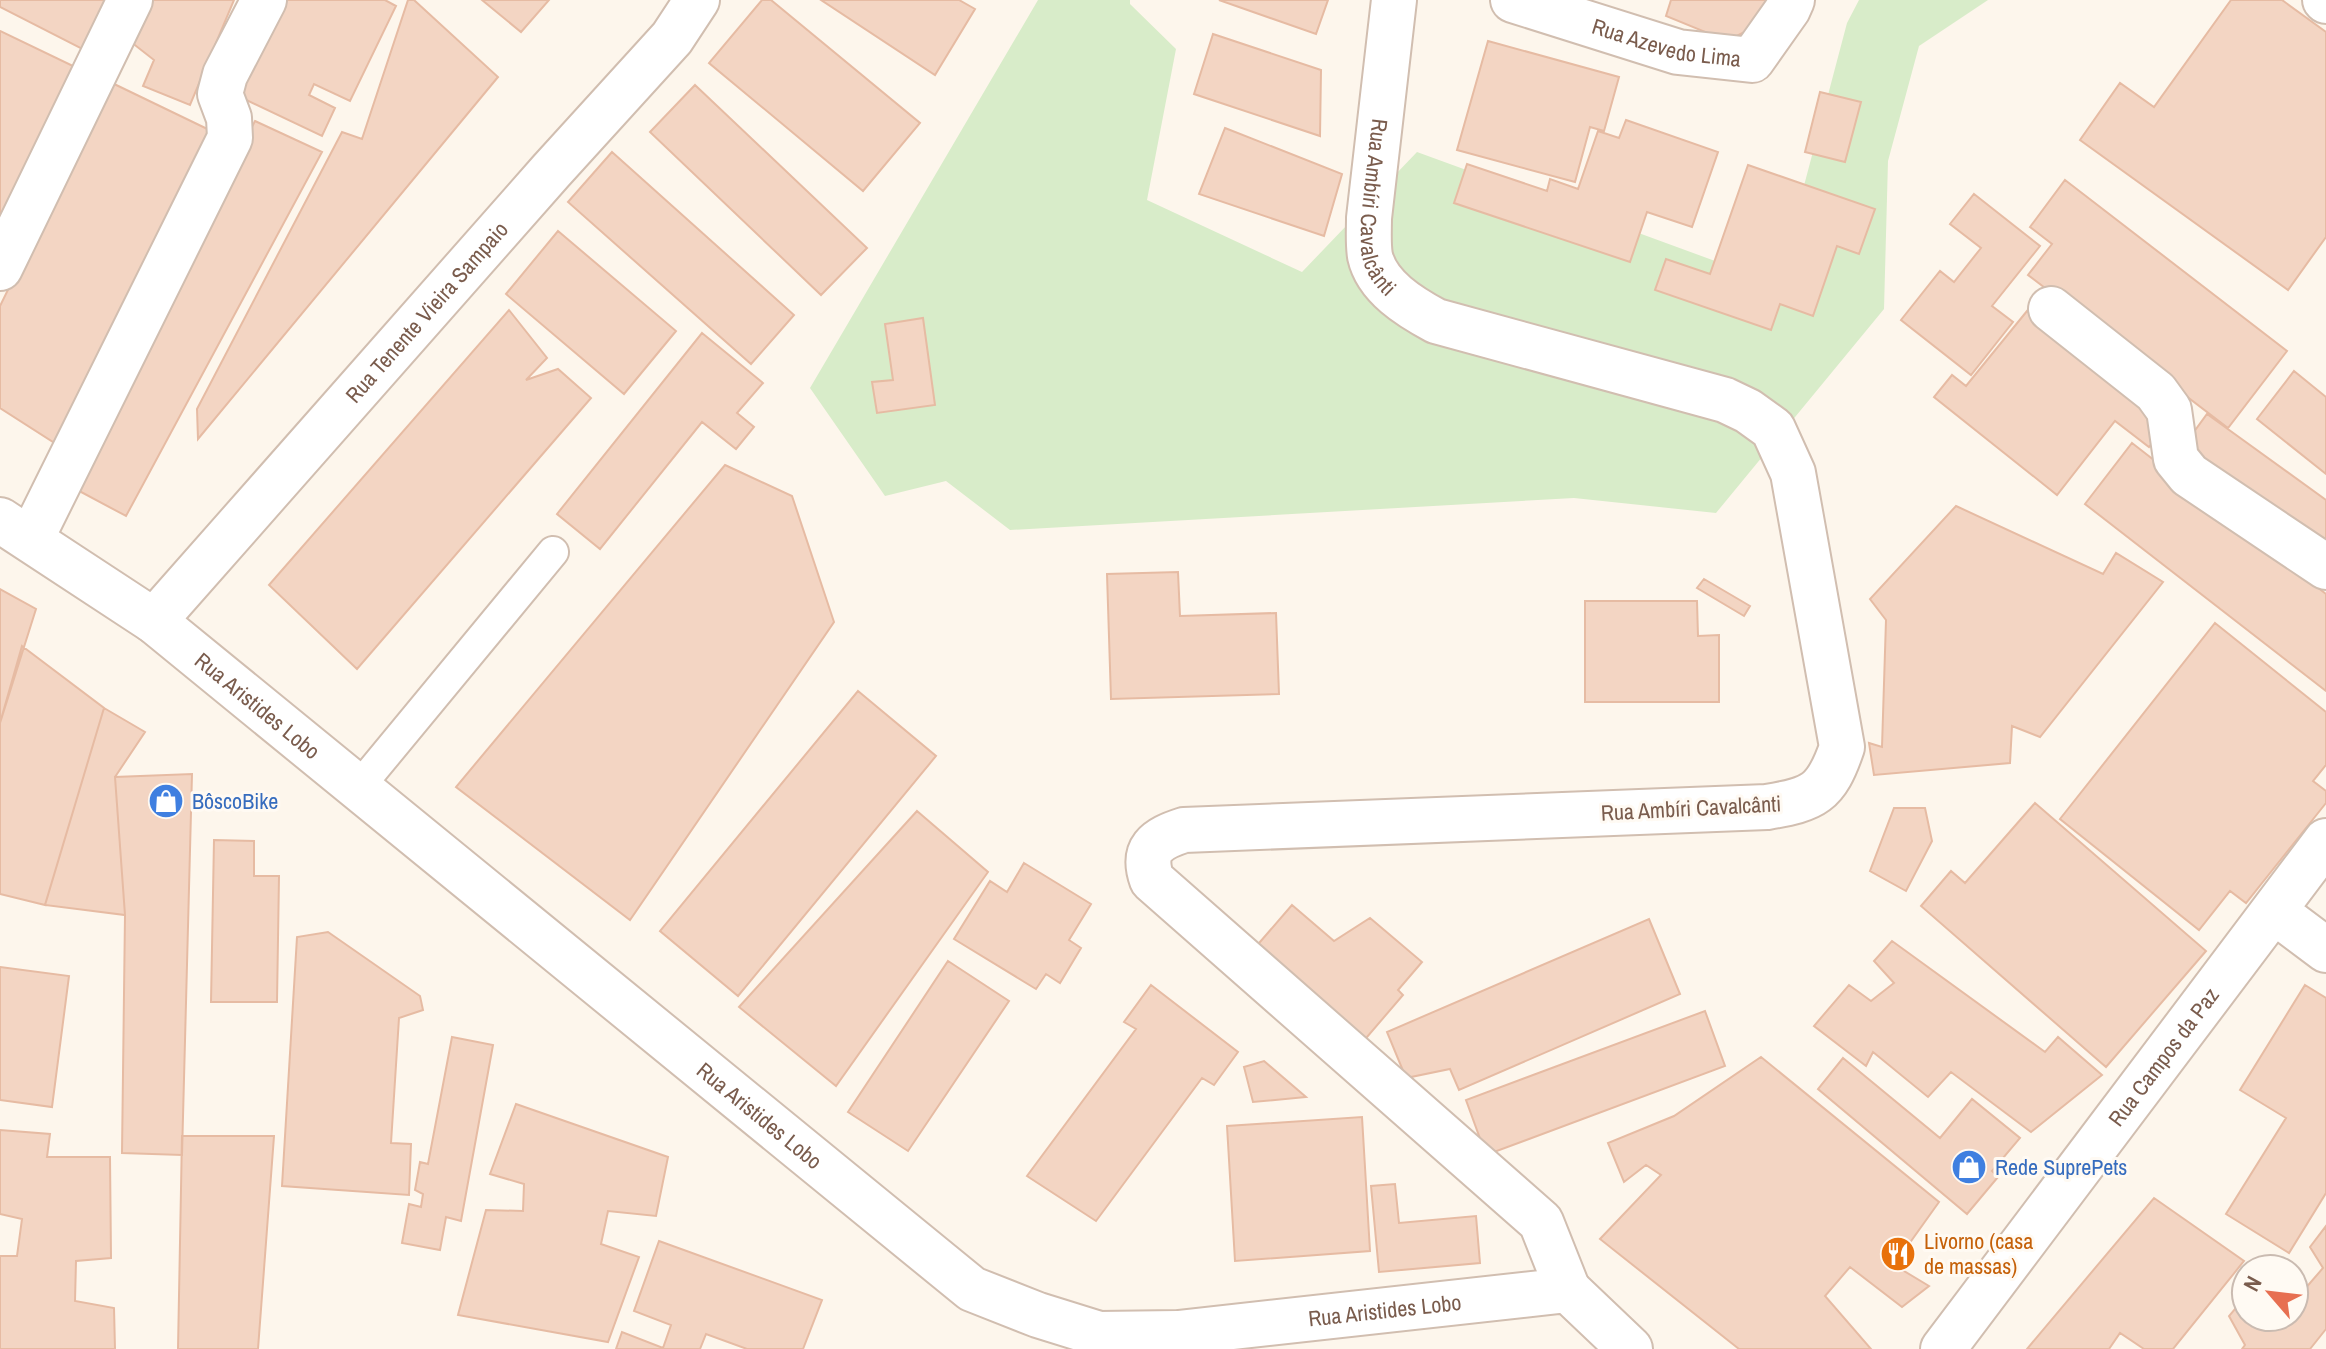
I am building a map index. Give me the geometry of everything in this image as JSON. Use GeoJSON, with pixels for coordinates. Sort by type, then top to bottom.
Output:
{"type":"FeatureCollection","features":[{"type":"Feature","properties":{"kind":"street"},"geometry":{"type":"LineString","coordinates":[[0,268],[130,0]]}},
{"type":"Feature","properties":{"kind":"street"},"geometry":{"type":"LineString","coordinates":[[16,530],[230,138],[229,118],[220,94],[225,75],[264,0]]}},
{"type":"Feature","properties":{"kind":"street","name":"Rua Tenente Vieira Sampaio"},"geometry":{"type":"LineString","coordinates":[[154,621],[672,38],[697,0]]}},
{"type":"Feature","properties":{"kind":"street","name":"Rua Ambíri Cavalcânti"},"geometry":{"type":"LineString","coordinates":[[1394,0],[1369,218],[1370,254],[1376,274],[1409,307],[1436,321],[1725,400],[1748,411],[1773,429],[1793,473],[1842,747],[1833,773],[1822,790],[1804,801],[1751,807],[1184,830],[1156,842],[1148,856],[1148,867],[1152,880],[1541,1222],[1568,1290]]}},
{"type":"Feature","properties":{"kind":"street","name":"Rua Azevedo Lima"},"geometry":{"type":"LineString","coordinates":[[1513,0],[1678,52],[1752,60],[1792,0]]}},
{"type":"Feature","properties":{"kind":"street"},"geometry":{"type":"LineString","coordinates":[[2051,309],[2156,392],[2169,410],[2176,459],[2189,475],[2326,567]]}},
{"type":"Feature","properties":{"kind":"street","name":"Rua Aristides Lobo"},"geometry":{"type":"LineString","coordinates":[[16,530],[154,621],[972,1289],[1038,1315],[1099,1334],[1178,1333],[1568,1290]]}},
{"type":"Feature","properties":{"kind":"street","name":"Rua Campos da Paz"},"geometry":{"type":"LineString","coordinates":[[1943,1349],[2326,841]]}},
{"type":"Feature","properties":{"kind":"street"},"geometry":{"type":"LineString","coordinates":[[2274,911],[2326,950]]}},
{"type":"Feature","properties":{"kind":"street"},"geometry":{"type":"LineString","coordinates":[[1568,1290],[1630,1349]]}},
{"type":"Feature","properties":{"kind":"lane"},"geometry":{"type":"LineString","coordinates":[[358,788],[553,552]]}},
{"type":"Feature","properties":{"kind":"green space"},"geometry":{"type":"Polygon","coordinates":[[[1038,0],[1130,0],[1130,4],[1176,49],[1147,200],[1302,272],[1417,152],[1778,284],[1847,23],[1859,0],[1988,0],[1919,46],[1888,161],[1884,309],[1716,513],[1574,498],[1010,530],[946,481],[885,496],[810,388],[1038,0]]]}},
{"type":"Feature","properties":{"kind":"building"},"geometry":{"type":"Polygon","coordinates":[[[0,0],[124,0],[96,56],[0,7],[0,0]]]}},
{"type":"Feature","properties":{"kind":"building"},"geometry":{"type":"Polygon","coordinates":[[[148,0],[234,0],[190,105],[143,86],[154,60],[131,42],[148,0]]]}},
{"type":"Feature","properties":{"kind":"building"},"geometry":{"type":"Polygon","coordinates":[[[284,0],[385,0],[396,6],[350,101],[314,84],[309,95],[335,108],[322,136],[238,96],[284,0]]]}},
{"type":"Feature","properties":{"kind":"building"},"geometry":{"type":"Polygon","coordinates":[[[408,0],[414,0],[498,77],[198,439],[197,409],[342,132],[362,139],[408,0]]]}},
{"type":"Feature","properties":{"kind":"building"},"geometry":{"type":"Polygon","coordinates":[[[482,0],[549,0],[521,32],[482,0]]]}},
{"type":"Feature","properties":{"kind":"building"},"geometry":{"type":"Polygon","coordinates":[[[762,0],[771,0],[920,123],[863,191],[709,63],[762,0]]]}},
{"type":"Feature","properties":{"kind":"building"},"geometry":{"type":"Polygon","coordinates":[[[821,0],[959,0],[975,9],[935,75],[821,0]]]}},
{"type":"Feature","properties":{"kind":"building"},"geometry":{"type":"Polygon","coordinates":[[[1219,0],[1328,0],[1316,34],[1219,0]]]}},
{"type":"Feature","properties":{"kind":"building"},"geometry":{"type":"Polygon","coordinates":[[[1671,0],[1769,0],[1762,23],[1727,41],[1666,16],[1671,0]]]}},
{"type":"Feature","properties":{"kind":"building"},"geometry":{"type":"Polygon","coordinates":[[[2231,0],[2282,0],[2326,32],[2326,237],[2288,290],[2080,140],[2120,83],[2154,107],[2231,0]]]}},
{"type":"Feature","properties":{"kind":"building"},"geometry":{"type":"Polygon","coordinates":[[[0,31],[73,66],[0,223],[0,31]]]}},
{"type":"Feature","properties":{"kind":"building"},"geometry":{"type":"Polygon","coordinates":[[[1213,34],[1321,70],[1320,136],[1194,94],[1213,34]]]}},
{"type":"Feature","properties":{"kind":"building"},"geometry":{"type":"Polygon","coordinates":[[[1488,41],[1619,77],[1604,131],[1590,127],[1575,182],[1457,150],[1488,41]]]}},
{"type":"Feature","properties":{"kind":"building"},"geometry":{"type":"Polygon","coordinates":[[[110,82],[224,137],[64,449],[0,408],[0,306],[110,82]]]}},
{"type":"Feature","properties":{"kind":"building"},"geometry":{"type":"Polygon","coordinates":[[[695,85],[867,248],[821,295],[650,132],[695,85]]]}},
{"type":"Feature","properties":{"kind":"building"},"geometry":{"type":"Polygon","coordinates":[[[1820,92],[1861,102],[1845,162],[1805,152],[1820,92]]]}},
{"type":"Feature","properties":{"kind":"building"},"geometry":{"type":"Polygon","coordinates":[[[1626,120],[1718,152],[1692,227],[1647,212],[1630,262],[1454,203],[1467,164],[1547,191],[1550,179],[1578,189],[1598,131],[1619,138],[1626,120]]]}},
{"type":"Feature","properties":{"kind":"building"},"geometry":{"type":"Polygon","coordinates":[[[255,121],[322,152],[126,516],[68,485],[255,121]]]}},
{"type":"Feature","properties":{"kind":"building"},"geometry":{"type":"Polygon","coordinates":[[[1225,128],[1342,174],[1324,236],[1199,194],[1225,128]]]}},
{"type":"Feature","properties":{"kind":"building"},"geometry":{"type":"Polygon","coordinates":[[[612,152],[794,315],[751,364],[568,202],[612,152]]]}},
{"type":"Feature","properties":{"kind":"building"},"geometry":{"type":"Polygon","coordinates":[[[1748,165],[1875,209],[1859,254],[1837,246],[1813,316],[1780,304],[1771,330],[1655,290],[1666,259],[1710,274],[1748,165]]]}},
{"type":"Feature","properties":{"kind":"building"},"geometry":{"type":"Polygon","coordinates":[[[2065,180],[2287,351],[2228,428],[2028,275],[2052,244],[2030,227],[2065,180]]]}},
{"type":"Feature","properties":{"kind":"building"},"geometry":{"type":"Polygon","coordinates":[[[1974,194],[2040,246],[1992,306],[2013,322],[1971,375],[1901,320],[1940,271],[1954,282],[1981,248],[1950,224],[1974,194]]]}},
{"type":"Feature","properties":{"kind":"building"},"geometry":{"type":"Polygon","coordinates":[[[558,231],[676,331],[624,394],[506,294],[558,231]]]}},
{"type":"Feature","properties":{"kind":"building"},"geometry":{"type":"Polygon","coordinates":[[[509,310],[547,358],[526,380],[558,369],[591,398],[357,669],[269,585],[509,310]]]}},
{"type":"Feature","properties":{"kind":"building"},"geometry":{"type":"Polygon","coordinates":[[[2027,311],[2168,423],[2149,447],[2115,421],[2057,495],[1934,397],[1952,375],[1966,386],[2027,311]]]}},
{"type":"Feature","properties":{"kind":"building"},"geometry":{"type":"Polygon","coordinates":[[[923,318],[935,405],[877,413],[872,382],[893,380],[885,324],[923,318]]]}},
{"type":"Feature","properties":{"kind":"building"},"geometry":{"type":"Polygon","coordinates":[[[702,333],[763,383],[737,413],[754,427],[736,449],[702,422],[600,549],[557,514],[702,333]]]}},
{"type":"Feature","properties":{"kind":"building"},"geometry":{"type":"Polygon","coordinates":[[[2294,371],[2326,397],[2326,474],[2257,419],[2294,371]]]}},
{"type":"Feature","properties":{"kind":"building"},"geometry":{"type":"Polygon","coordinates":[[[2207,414],[2326,500],[2326,557],[2180,451],[2207,414]]]}},
{"type":"Feature","properties":{"kind":"building"},"geometry":{"type":"Polygon","coordinates":[[[2132,443],[2326,594],[2326,691],[2085,504],[2132,443]]]}},
{"type":"Feature","properties":{"kind":"building"},"geometry":{"type":"Polygon","coordinates":[[[725,465],[792,496],[834,622],[630,920],[456,787],[725,465]]]}},
{"type":"Feature","properties":{"kind":"building"},"geometry":{"type":"Polygon","coordinates":[[[1956,506],[2103,574],[2116,553],[2163,582],[2040,737],[2012,726],[2010,763],[1874,775],[1869,743],[1882,747],[1886,620],[1870,599],[1956,506]]]}},
{"type":"Feature","properties":{"kind":"building"},"geometry":{"type":"Polygon","coordinates":[[[1178,572],[1180,616],[1276,613],[1279,694],[1111,699],[1107,574],[1178,572]]]}},
{"type":"Feature","properties":{"kind":"building"},"geometry":{"type":"Polygon","coordinates":[[[1704,579],[1750,606],[1744,616],[1697,588],[1704,579]]]}},
{"type":"Feature","properties":{"kind":"building"},"geometry":{"type":"Polygon","coordinates":[[[0,589],[36,609],[0,723],[0,589]]]}},
{"type":"Feature","properties":{"kind":"building"},"geometry":{"type":"Polygon","coordinates":[[[1585,601],[1697,601],[1698,636],[1719,635],[1719,702],[1585,702],[1585,601]]]}},
{"type":"Feature","properties":{"kind":"building"},"geometry":{"type":"Polygon","coordinates":[[[2215,623],[2326,712],[2326,765],[2313,781],[2326,791],[2326,803],[2246,903],[2230,891],[2199,930],[2060,819],[2215,623]]]}},
{"type":"Feature","properties":{"kind":"building"},"geometry":{"type":"Polygon","coordinates":[[[22,646],[104,708],[45,905],[0,894],[0,723],[22,646]]]}},
{"type":"Feature","properties":{"kind":"building"},"geometry":{"type":"Polygon","coordinates":[[[858,691],[936,756],[738,996],[660,931],[858,691]]]}},
{"type":"Feature","properties":{"kind":"building"},"geometry":{"type":"Polygon","coordinates":[[[104,708],[145,732],[115,777],[125,915],[45,905],[104,708]]]}},
{"type":"Feature","properties":{"kind":"building"},"geometry":{"type":"Polygon","coordinates":[[[192,774],[182,1155],[122,1153],[125,915],[115,777],[192,774]]]}},
{"type":"Feature","properties":{"kind":"building"},"geometry":{"type":"Polygon","coordinates":[[[2035,803],[2206,951],[2106,1067],[1921,906],[1951,871],[1965,883],[2035,803]]]}},
{"type":"Feature","properties":{"kind":"building"},"geometry":{"type":"Polygon","coordinates":[[[1894,808],[1925,808],[1932,841],[1906,891],[1870,871],[1894,808]]]}},
{"type":"Feature","properties":{"kind":"building"},"geometry":{"type":"Polygon","coordinates":[[[917,811],[988,872],[836,1086],[739,1007],[917,811]]]}},
{"type":"Feature","properties":{"kind":"building"},"geometry":{"type":"Polygon","coordinates":[[[214,840],[254,841],[254,876],[279,876],[277,1002],[211,1002],[214,840]]]}},
{"type":"Feature","properties":{"kind":"building"},"geometry":{"type":"Polygon","coordinates":[[[1024,863],[1091,904],[1069,940],[1081,948],[1060,983],[1046,974],[1036,989],[954,939],[990,881],[1007,892],[1024,863]]]}},
{"type":"Feature","properties":{"kind":"building"},"geometry":{"type":"Polygon","coordinates":[[[1292,905],[1334,941],[1370,918],[1422,962],[1398,990],[1403,995],[1355,1051],[1247,957],[1292,905]]]}},
{"type":"Feature","properties":{"kind":"building"},"geometry":{"type":"Polygon","coordinates":[[[1649,919],[1680,994],[1459,1090],[1450,1069],[1406,1078],[1387,1032],[1649,919]]]}},
{"type":"Feature","properties":{"kind":"building"},"geometry":{"type":"Polygon","coordinates":[[[328,932],[420,996],[423,1010],[399,1018],[391,1143],[411,1144],[409,1195],[282,1186],[297,937],[328,932]]]}},
{"type":"Feature","properties":{"kind":"building"},"geometry":{"type":"Polygon","coordinates":[[[1892,941],[2045,1052],[2058,1037],[2102,1075],[2031,1132],[1951,1072],[1928,1097],[1873,1052],[1866,1066],[1814,1026],[1849,985],[1871,1001],[1894,983],[1874,961],[1892,941]]]}},
{"type":"Feature","properties":{"kind":"building"},"geometry":{"type":"Polygon","coordinates":[[[948,961],[1009,1001],[908,1151],[848,1112],[948,961]]]}},
{"type":"Feature","properties":{"kind":"building"},"geometry":{"type":"Polygon","coordinates":[[[0,967],[69,976],[52,1107],[0,1100],[0,967]]]}},
{"type":"Feature","properties":{"kind":"building"},"geometry":{"type":"Polygon","coordinates":[[[1151,985],[1238,1052],[1214,1085],[1202,1078],[1096,1221],[1027,1176],[1136,1029],[1124,1022],[1151,985]]]}},
{"type":"Feature","properties":{"kind":"building"},"geometry":{"type":"Polygon","coordinates":[[[2305,985],[2326,998],[2326,1193],[2289,1253],[2226,1214],[2286,1118],[2240,1090],[2305,985]]]}},
{"type":"Feature","properties":{"kind":"building"},"geometry":{"type":"Polygon","coordinates":[[[1705,1011],[1725,1066],[1486,1155],[1466,1100],[1705,1011]]]}},
{"type":"Feature","properties":{"kind":"building"},"geometry":{"type":"Polygon","coordinates":[[[452,1037],[493,1045],[461,1221],[446,1217],[440,1250],[402,1243],[409,1204],[421,1207],[423,1194],[415,1190],[420,1162],[428,1164],[452,1037]]]}},
{"type":"Feature","properties":{"kind":"building"},"geometry":{"type":"Polygon","coordinates":[[[1761,1057],[1939,1202],[1894,1265],[1929,1286],[1902,1307],[1850,1267],[1825,1296],[1871,1349],[1739,1349],[1600,1239],[1661,1175],[1646,1165],[1624,1182],[1608,1143],[1674,1116],[1761,1057]]]}},
{"type":"Feature","properties":{"kind":"building"},"geometry":{"type":"Polygon","coordinates":[[[1843,1058],[1940,1138],[1972,1099],[2020,1138],[1992,1171],[1998,1177],[1967,1214],[1818,1089],[1843,1058]]]}},
{"type":"Feature","properties":{"kind":"building"},"geometry":{"type":"Polygon","coordinates":[[[1264,1061],[1306,1097],[1253,1102],[1244,1067],[1264,1061]]]}},
{"type":"Feature","properties":{"kind":"building"},"geometry":{"type":"Polygon","coordinates":[[[516,1104],[668,1157],[656,1216],[608,1211],[601,1244],[639,1257],[608,1342],[458,1315],[486,1210],[523,1211],[524,1184],[490,1174],[516,1104]]]}},
{"type":"Feature","properties":{"kind":"building"},"geometry":{"type":"Polygon","coordinates":[[[1362,1117],[1370,1251],[1235,1261],[1227,1126],[1362,1117]]]}},
{"type":"Feature","properties":{"kind":"building"},"geometry":{"type":"Polygon","coordinates":[[[0,1130],[50,1134],[47,1157],[110,1157],[111,1258],[76,1261],[75,1301],[114,1308],[115,1349],[0,1349],[0,1256],[17,1256],[22,1219],[0,1214],[0,1130]]]}},
{"type":"Feature","properties":{"kind":"building"},"geometry":{"type":"Polygon","coordinates":[[[182,1136],[274,1136],[258,1349],[178,1349],[182,1136]]]}},
{"type":"Feature","properties":{"kind":"building"},"geometry":{"type":"Polygon","coordinates":[[[1395,1184],[1399,1223],[1476,1216],[1480,1263],[1379,1272],[1371,1186],[1395,1184]]]}},
{"type":"Feature","properties":{"kind":"building"},"geometry":{"type":"Polygon","coordinates":[[[2154,1198],[2233,1253],[2230,1253],[2230,1278],[2173,1349],[2144,1349],[2120,1333],[2109,1349],[2027,1349],[2154,1198]]]}},
{"type":"Feature","properties":{"kind":"building"},"geometry":{"type":"Polygon","coordinates":[[[2326,1226],[2326,1329],[2310,1349],[2242,1349],[2245,1345],[2238,1333],[2310,1333],[2310,1283],[2323,1268],[2310,1247],[2326,1226]]]}},
{"type":"Feature","properties":{"kind":"building"},"geometry":{"type":"Polygon","coordinates":[[[659,1241],[822,1300],[803,1349],[747,1349],[706,1334],[700,1349],[616,1349],[622,1332],[663,1348],[671,1325],[634,1311],[659,1241]]]}},
{"type":"Feature","properties":{"kind":"place","name":"BôscoBike"},"geometry":{"type":"Point","coordinates":[166,801]}},
{"type":"Feature","properties":{"kind":"place","name":"Rede SuprePets"},"geometry":{"type":"Point","coordinates":[1969,1167]}},
{"type":"Feature","properties":{"kind":"place","name":"Livorno (casa de massas)"},"geometry":{"type":"Point","coordinates":[1898,1254]}}]}
